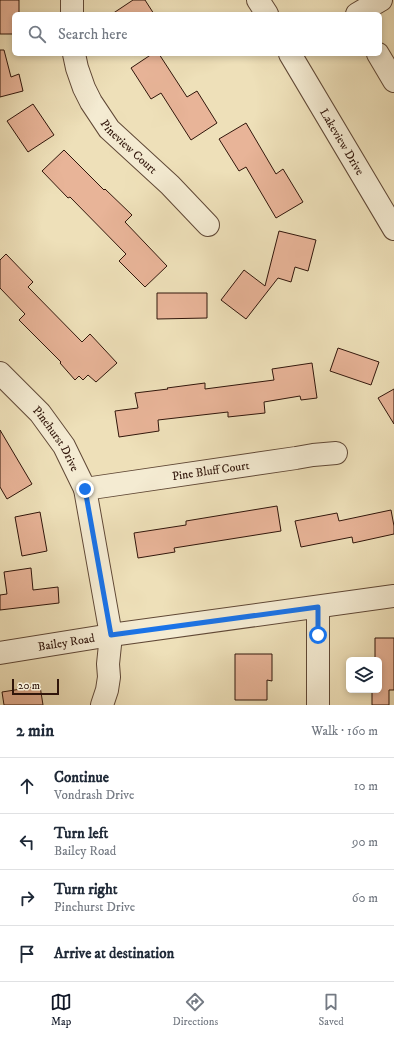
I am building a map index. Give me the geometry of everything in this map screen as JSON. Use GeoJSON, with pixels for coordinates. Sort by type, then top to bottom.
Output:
{"type":"FeatureCollection","features":[{"type":"Feature","properties":{"kind":"street"},"geometry":{"type":"LineString","coordinates":[[72,0],[72,12]]}},
{"type":"Feature","properties":{"kind":"street"},"geometry":{"type":"LineString","coordinates":[[258,0],[266,12]]}},
{"type":"Feature","properties":{"kind":"street"},"geometry":{"type":"LineString","coordinates":[[346,0],[353,12]]}},
{"type":"Feature","properties":{"kind":"street"},"geometry":{"type":"LineString","coordinates":[[360,12],[381,0]]}},
{"type":"Feature","properties":{"kind":"street","name":"Pineview Court"},"geometry":{"type":"LineString","coordinates":[[74,56],[84,88],[108,130],[170,185],[208,225]]}},
{"type":"Feature","properties":{"kind":"street","name":"Lakeview Drive"},"geometry":{"type":"LineString","coordinates":[[291,56],[394,229]]}},
{"type":"Feature","properties":{"kind":"street"},"geometry":{"type":"LineString","coordinates":[[379,56],[394,81]]}},
{"type":"Feature","properties":{"kind":"street","name":"Pinehurst Drive"},"geometry":{"type":"LineString","coordinates":[[0,373],[40,413],[64,446],[85,489],[111,635],[108,664],[109,677],[107,690],[102,705]]}},
{"type":"Feature","properties":{"kind":"street","name":"Pine Bluff Court"},"geometry":{"type":"LineString","coordinates":[[85,489],[313,455],[336,453]]}},
{"type":"Feature","properties":{"kind":"street","name":"Bailey Road"},"geometry":{"type":"LineString","coordinates":[[0,653],[111,635],[394,596]]}},
{"type":"Feature","properties":{"kind":"street"},"geometry":{"type":"LineString","coordinates":[[318,607],[318,705]]}},
{"type":"Feature","properties":{"kind":"building"},"geometry":{"type":"Polygon","coordinates":[[[0,0],[19,0],[19,12],[12,12],[12,34],[0,34],[0,0]]]}},
{"type":"Feature","properties":{"kind":"building"},"geometry":{"type":"Polygon","coordinates":[[[133,0],[145,0],[153,12],[115,12],[133,0]]]}},
{"type":"Feature","properties":{"kind":"building"},"geometry":{"type":"Polygon","coordinates":[[[0,50],[4,50],[11,77],[19,74],[23,91],[0,97],[0,50]]]}},
{"type":"Feature","properties":{"kind":"building"},"geometry":{"type":"Polygon","coordinates":[[[149,56],[160,56],[187,97],[197,91],[217,123],[191,140],[161,93],[151,99],[131,68],[149,56]]]}},
{"type":"Feature","properties":{"kind":"building"},"geometry":{"type":"Polygon","coordinates":[[[33,104],[54,135],[28,152],[7,121],[33,104]]]}},
{"type":"Feature","properties":{"kind":"building"},"geometry":{"type":"Polygon","coordinates":[[[246,123],[276,174],[283,169],[303,202],[276,218],[246,167],[239,171],[219,139],[246,123]]]}},
{"type":"Feature","properties":{"kind":"building"},"geometry":{"type":"Polygon","coordinates":[[[64,150],[104,190],[105,189],[132,215],[125,222],[167,266],[145,287],[119,261],[126,254],[42,171],[64,150]]]}},
{"type":"Feature","properties":{"kind":"building"},"geometry":{"type":"Polygon","coordinates":[[[279,231],[316,240],[308,271],[295,267],[291,282],[278,278],[246,319],[221,300],[244,270],[265,286],[279,231]]]}},
{"type":"Feature","properties":{"kind":"building"},"geometry":{"type":"Polygon","coordinates":[[[6,254],[33,282],[28,287],[82,342],[90,334],[117,363],[96,382],[88,375],[83,380],[79,376],[75,380],[60,363],[61,362],[19,320],[25,314],[0,288],[0,260],[6,254]]]}},
{"type":"Feature","properties":{"kind":"building"},"geometry":{"type":"Polygon","coordinates":[[[157,293],[207,293],[207,318],[157,319],[157,293]]]}},
{"type":"Feature","properties":{"kind":"building"},"geometry":{"type":"Polygon","coordinates":[[[338,348],[379,362],[371,385],[330,371],[338,348]]]}},
{"type":"Feature","properties":{"kind":"building"},"geometry":{"type":"Polygon","coordinates":[[[312,363],[317,398],[301,400],[300,396],[264,402],[265,413],[228,417],[228,412],[158,420],[159,431],[119,437],[115,411],[138,408],[135,393],[205,383],[205,389],[274,380],[272,369],[312,363]]]}},
{"type":"Feature","properties":{"kind":"building"},"geometry":{"type":"Polygon","coordinates":[[[394,389],[394,424],[378,398],[394,389]]]}},
{"type":"Feature","properties":{"kind":"building"},"geometry":{"type":"Polygon","coordinates":[[[0,430],[32,484],[7,499],[0,487],[0,430]]]}},
{"type":"Feature","properties":{"kind":"building"},"geometry":{"type":"Polygon","coordinates":[[[277,506],[281,531],[174,548],[175,552],[138,558],[134,533],[186,525],[186,521],[277,506]]]}},
{"type":"Feature","properties":{"kind":"building"},"geometry":{"type":"Polygon","coordinates":[[[391,510],[394,534],[353,543],[352,537],[301,547],[295,521],[337,513],[339,521],[391,510]]]}},
{"type":"Feature","properties":{"kind":"building"},"geometry":{"type":"Polygon","coordinates":[[[40,512],[47,551],[22,556],[15,517],[40,512]]]}},
{"type":"Feature","properties":{"kind":"building"},"geometry":{"type":"Polygon","coordinates":[[[31,568],[33,590],[58,587],[59,603],[0,610],[0,595],[7,594],[4,572],[31,568]]]}},
{"type":"Feature","properties":{"kind":"building"},"geometry":{"type":"Polygon","coordinates":[[[375,638],[394,638],[394,690],[389,690],[389,705],[372,705],[372,693],[382,693],[382,657],[375,657],[375,638]]]}},
{"type":"Feature","properties":{"kind":"building"},"geometry":{"type":"Polygon","coordinates":[[[235,654],[272,654],[272,681],[267,680],[267,700],[235,700],[235,654]]]}},
{"type":"Feature","properties":{"kind":"building"},"geometry":{"type":"Polygon","coordinates":[[[40,686],[43,705],[4,705],[2,692],[40,686]]]}},
{"type":"Feature","properties":{"kind":"route"},"geometry":{"type":"LineString","coordinates":[[85,489],[111,635],[318,607],[318,635]]}}]}
